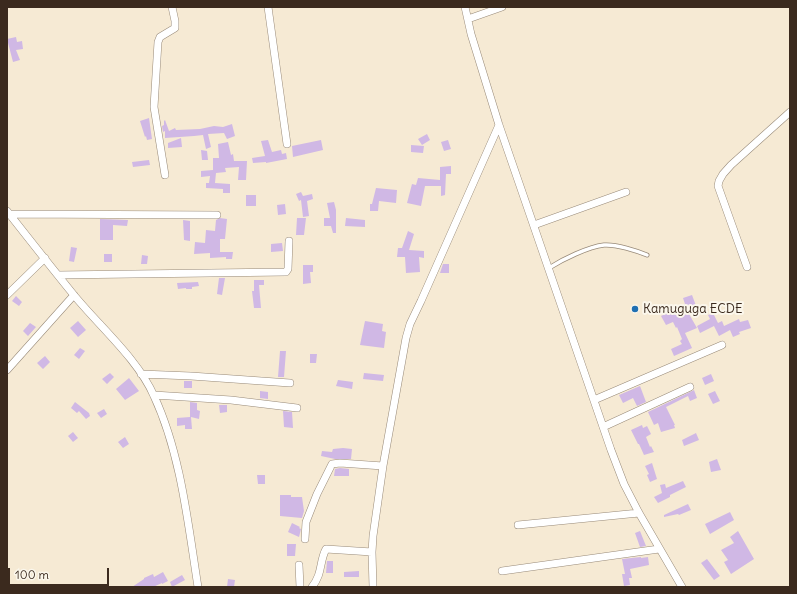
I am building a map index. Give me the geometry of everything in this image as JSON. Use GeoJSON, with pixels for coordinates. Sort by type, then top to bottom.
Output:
{"type":"FeatureCollection","features":[{"type":"Feature","properties":{"kind":"street"},"geometry":{"type":"LineString","coordinates":[[165,174],[154,112],[154,99],[158,42],[160,37],[175,28],[172,7]]}},
{"type":"Feature","properties":{"kind":"street"},"geometry":{"type":"LineString","coordinates":[[268,7],[287,144]]}},
{"type":"Feature","properties":{"kind":"street"},"geometry":{"type":"LineString","coordinates":[[465,7],[499,125],[624,484],[638,513],[682,587]]}},
{"type":"Feature","properties":{"kind":"street"},"geometry":{"type":"LineString","coordinates":[[468,19],[502,7]]}},
{"type":"Feature","properties":{"kind":"street"},"geometry":{"type":"LineString","coordinates":[[747,267],[718,186],[719,181],[731,165],[790,112]]}},
{"type":"Feature","properties":{"kind":"street"},"geometry":{"type":"LineString","coordinates":[[373,587],[372,552],[383,466],[401,360],[410,324],[499,125]]}},
{"type":"Feature","properties":{"kind":"street"},"geometry":{"type":"LineString","coordinates":[[534,225],[626,192]]}},
{"type":"Feature","properties":{"kind":"street"},"geometry":{"type":"LineString","coordinates":[[8,213],[217,215]]}},
{"type":"Feature","properties":{"kind":"street"},"geometry":{"type":"LineString","coordinates":[[8,213],[74,295],[141,374],[154,395],[164,420],[172,448],[190,528],[198,587]]}},
{"type":"Feature","properties":{"kind":"street"},"geometry":{"type":"LineString","coordinates":[[58,275],[286,272],[288,269],[289,241]]}},
{"type":"Feature","properties":{"kind":"street"},"geometry":{"type":"LineString","coordinates":[[7,296],[45,258]]}},
{"type":"Feature","properties":{"kind":"street"},"geometry":{"type":"LineString","coordinates":[[7,370],[74,295]]}},
{"type":"Feature","properties":{"kind":"street"},"geometry":{"type":"LineString","coordinates":[[594,400],[722,345]]}},
{"type":"Feature","properties":{"kind":"street"},"geometry":{"type":"LineString","coordinates":[[141,374],[290,383]]}},
{"type":"Feature","properties":{"kind":"street"},"geometry":{"type":"LineString","coordinates":[[603,427],[690,387]]}},
{"type":"Feature","properties":{"kind":"street"},"geometry":{"type":"LineString","coordinates":[[154,395],[231,400],[297,408]]}},
{"type":"Feature","properties":{"kind":"street"},"geometry":{"type":"LineString","coordinates":[[305,539],[306,522],[317,494],[332,464],[340,463],[383,466]]}},
{"type":"Feature","properties":{"kind":"street"},"geometry":{"type":"LineString","coordinates":[[518,525],[638,513]]}},
{"type":"Feature","properties":{"kind":"street"},"geometry":{"type":"LineString","coordinates":[[312,587],[318,577],[326,549],[372,552]]}},
{"type":"Feature","properties":{"kind":"street"},"geometry":{"type":"LineString","coordinates":[[502,571],[659,549]]}},
{"type":"Feature","properties":{"kind":"street"},"geometry":{"type":"LineString","coordinates":[[299,564],[300,587]]}},
{"type":"Feature","properties":{"kind":"lane"},"geometry":{"type":"LineString","coordinates":[[549,268],[586,250],[605,245],[634,250],[648,255]]}},
{"type":"Feature","properties":{"kind":"building"},"geometry":{"type":"Polygon","coordinates":[[[16,37],[17,42],[22,41],[23,49],[16,50],[20,60],[13,62],[7,39],[16,37]]]}},
{"type":"Feature","properties":{"kind":"building"},"geometry":{"type":"Polygon","coordinates":[[[149,118],[152,139],[147,140],[140,121],[149,118]]]}},
{"type":"Feature","properties":{"kind":"building"},"geometry":{"type":"Polygon","coordinates":[[[165,120],[169,131],[175,128],[176,130],[200,129],[214,126],[223,127],[232,124],[235,136],[227,139],[224,133],[208,134],[211,147],[206,149],[203,135],[165,138],[165,131],[163,132],[162,126],[164,125],[165,120]]]}},
{"type":"Feature","properties":{"kind":"building"},"geometry":{"type":"Polygon","coordinates":[[[427,134],[430,140],[422,145],[418,139],[427,134]]]}},
{"type":"Feature","properties":{"kind":"building"},"geometry":{"type":"Polygon","coordinates":[[[181,138],[182,147],[168,148],[168,143],[181,138]]]}},
{"type":"Feature","properties":{"kind":"building"},"geometry":{"type":"Polygon","coordinates":[[[268,140],[272,152],[281,150],[282,154],[286,153],[287,159],[266,163],[253,163],[252,158],[265,156],[261,141],[268,140]]]}},
{"type":"Feature","properties":{"kind":"building"},"geometry":{"type":"Polygon","coordinates":[[[321,140],[323,150],[293,157],[292,146],[321,140]]]}},
{"type":"Feature","properties":{"kind":"building"},"geometry":{"type":"Polygon","coordinates":[[[448,140],[451,149],[444,151],[441,142],[448,140]]]}},
{"type":"Feature","properties":{"kind":"building"},"geometry":{"type":"Polygon","coordinates":[[[228,142],[234,161],[247,161],[246,180],[238,180],[239,167],[225,168],[226,172],[216,173],[215,183],[230,184],[230,193],[223,193],[223,189],[206,188],[206,183],[209,183],[210,176],[201,177],[201,171],[213,170],[213,158],[219,158],[218,144],[228,142]]]}},
{"type":"Feature","properties":{"kind":"building"},"geometry":{"type":"Polygon","coordinates":[[[411,145],[424,146],[423,153],[411,152],[411,145]]]}},
{"type":"Feature","properties":{"kind":"building"},"geometry":{"type":"Polygon","coordinates":[[[201,150],[207,151],[208,160],[202,160],[201,150]]]}},
{"type":"Feature","properties":{"kind":"building"},"geometry":{"type":"Polygon","coordinates":[[[149,160],[150,165],[133,167],[132,162],[149,160]]]}},
{"type":"Feature","properties":{"kind":"building"},"geometry":{"type":"Polygon","coordinates":[[[451,166],[451,174],[446,174],[445,195],[441,196],[441,186],[425,186],[421,206],[407,203],[412,184],[416,185],[418,178],[440,180],[440,167],[451,166]]]}},
{"type":"Feature","properties":{"kind":"building"},"geometry":{"type":"Polygon","coordinates":[[[376,188],[397,190],[396,203],[379,201],[378,211],[370,211],[370,204],[372,204],[376,188]]]}},
{"type":"Feature","properties":{"kind":"building"},"geometry":{"type":"Polygon","coordinates":[[[301,192],[303,196],[312,194],[313,199],[307,201],[309,216],[303,217],[301,200],[299,201],[296,194],[301,192]]]}},
{"type":"Feature","properties":{"kind":"building"},"geometry":{"type":"Polygon","coordinates":[[[246,195],[256,195],[256,206],[246,206],[246,195]]]}},
{"type":"Feature","properties":{"kind":"building"},"geometry":{"type":"Polygon","coordinates":[[[334,202],[336,210],[336,233],[333,233],[331,226],[324,226],[324,218],[330,218],[327,203],[334,202]]]}},
{"type":"Feature","properties":{"kind":"building"},"geometry":{"type":"Polygon","coordinates":[[[285,204],[286,214],[278,215],[277,205],[285,204]]]}},
{"type":"Feature","properties":{"kind":"building"},"geometry":{"type":"Polygon","coordinates":[[[220,218],[227,219],[225,239],[220,239],[220,252],[233,252],[232,259],[226,259],[226,257],[210,258],[210,253],[194,254],[195,242],[205,243],[206,230],[215,231],[216,220],[220,218]]]}},
{"type":"Feature","properties":{"kind":"building"},"geometry":{"type":"Polygon","coordinates":[[[297,218],[306,218],[304,235],[296,235],[297,218]]]}},
{"type":"Feature","properties":{"kind":"building"},"geometry":{"type":"Polygon","coordinates":[[[346,218],[365,220],[365,227],[345,226],[346,218]]]}},
{"type":"Feature","properties":{"kind":"building"},"geometry":{"type":"Polygon","coordinates":[[[100,219],[128,220],[127,226],[113,225],[113,240],[100,240],[100,219]]]}},
{"type":"Feature","properties":{"kind":"building"},"geometry":{"type":"Polygon","coordinates":[[[183,220],[190,221],[190,241],[184,240],[183,220]]]}},
{"type":"Feature","properties":{"kind":"building"},"geometry":{"type":"Polygon","coordinates":[[[408,231],[414,234],[409,250],[424,251],[424,258],[419,257],[420,272],[406,273],[405,257],[397,257],[398,248],[402,248],[408,231]]]}},
{"type":"Feature","properties":{"kind":"building"},"geometry":{"type":"Polygon","coordinates":[[[282,243],[283,251],[271,252],[271,244],[282,243]]]}},
{"type":"Feature","properties":{"kind":"building"},"geometry":{"type":"Polygon","coordinates":[[[71,247],[77,248],[74,262],[69,261],[71,247]]]}},
{"type":"Feature","properties":{"kind":"building"},"geometry":{"type":"Polygon","coordinates":[[[104,254],[112,254],[112,262],[104,262],[104,254]]]}},
{"type":"Feature","properties":{"kind":"building"},"geometry":{"type":"Polygon","coordinates":[[[142,255],[148,256],[147,264],[141,264],[142,255]]]}},
{"type":"Feature","properties":{"kind":"building"},"geometry":{"type":"Polygon","coordinates":[[[443,264],[449,264],[449,273],[440,273],[443,264]]]}},
{"type":"Feature","properties":{"kind":"building"},"geometry":{"type":"Polygon","coordinates":[[[303,265],[313,265],[313,272],[310,272],[311,283],[303,284],[303,265]]]}},
{"type":"Feature","properties":{"kind":"building"},"geometry":{"type":"Polygon","coordinates":[[[219,278],[225,278],[222,295],[217,294],[219,278]]]}},
{"type":"Feature","properties":{"kind":"building"},"geometry":{"type":"Polygon","coordinates":[[[254,280],[264,280],[264,285],[259,285],[261,308],[254,308],[252,291],[254,291],[254,280]]]}},
{"type":"Feature","properties":{"kind":"building"},"geometry":{"type":"Polygon","coordinates":[[[198,282],[199,286],[192,287],[192,289],[178,289],[177,283],[198,282]]]}},
{"type":"Feature","properties":{"kind":"building"},"geometry":{"type":"Polygon","coordinates":[[[692,295],[698,311],[689,314],[697,328],[685,333],[692,348],[674,356],[671,349],[682,344],[680,341],[682,339],[673,322],[666,325],[661,316],[685,304],[683,298],[692,295]]]}},
{"type":"Feature","properties":{"kind":"building"},"geometry":{"type":"Polygon","coordinates":[[[16,296],[22,302],[19,306],[12,301],[16,296]]]}},
{"type":"Feature","properties":{"kind":"building"},"geometry":{"type":"Polygon","coordinates":[[[713,313],[718,323],[722,321],[724,326],[739,319],[740,322],[748,320],[751,328],[739,332],[740,334],[733,337],[730,330],[719,336],[714,326],[700,333],[697,326],[710,319],[708,315],[713,313]]]}},
{"type":"Feature","properties":{"kind":"building"},"geometry":{"type":"Polygon","coordinates":[[[78,321],[86,330],[78,337],[70,328],[78,321]]]}},
{"type":"Feature","properties":{"kind":"building"},"geometry":{"type":"Polygon","coordinates":[[[365,321],[383,324],[382,331],[386,332],[384,348],[360,345],[365,321]]]}},
{"type":"Feature","properties":{"kind":"building"},"geometry":{"type":"Polygon","coordinates":[[[30,323],[36,327],[28,336],[23,331],[30,323]]]}},
{"type":"Feature","properties":{"kind":"building"},"geometry":{"type":"Polygon","coordinates":[[[80,348],[85,351],[79,359],[74,355],[80,348]]]}},
{"type":"Feature","properties":{"kind":"building"},"geometry":{"type":"Polygon","coordinates":[[[280,351],[286,351],[284,377],[278,377],[280,351]]]}},
{"type":"Feature","properties":{"kind":"building"},"geometry":{"type":"Polygon","coordinates":[[[310,354],[317,354],[316,363],[310,363],[310,354]]]}},
{"type":"Feature","properties":{"kind":"building"},"geometry":{"type":"Polygon","coordinates":[[[45,356],[50,362],[43,369],[37,363],[45,356]]]}},
{"type":"Feature","properties":{"kind":"building"},"geometry":{"type":"Polygon","coordinates":[[[110,373],[114,377],[107,384],[102,379],[110,373]]]}},
{"type":"Feature","properties":{"kind":"building"},"geometry":{"type":"Polygon","coordinates":[[[364,373],[384,375],[383,381],[363,379],[364,373]]]}},
{"type":"Feature","properties":{"kind":"building"},"geometry":{"type":"Polygon","coordinates":[[[711,374],[714,381],[705,385],[702,378],[711,374]]]}},
{"type":"Feature","properties":{"kind":"building"},"geometry":{"type":"Polygon","coordinates":[[[129,378],[139,391],[125,400],[116,389],[129,378]]]}},
{"type":"Feature","properties":{"kind":"building"},"geometry":{"type":"Polygon","coordinates":[[[338,380],[353,382],[352,389],[336,386],[338,380]]]}},
{"type":"Feature","properties":{"kind":"building"},"geometry":{"type":"Polygon","coordinates":[[[184,381],[192,381],[192,388],[184,388],[184,381]]]}},
{"type":"Feature","properties":{"kind":"building"},"geometry":{"type":"Polygon","coordinates":[[[640,386],[646,402],[637,406],[633,398],[623,403],[619,395],[640,386]]]}},
{"type":"Feature","properties":{"kind":"building"},"geometry":{"type":"Polygon","coordinates":[[[694,390],[697,398],[690,401],[688,396],[666,407],[675,428],[661,432],[658,423],[654,425],[648,412],[694,390]]]}},
{"type":"Feature","properties":{"kind":"building"},"geometry":{"type":"Polygon","coordinates":[[[260,391],[268,392],[268,399],[260,398],[260,391]]]}},
{"type":"Feature","properties":{"kind":"building"},"geometry":{"type":"Polygon","coordinates":[[[715,391],[720,401],[713,404],[708,394],[715,391]]]}},
{"type":"Feature","properties":{"kind":"building"},"geometry":{"type":"Polygon","coordinates":[[[75,402],[89,413],[90,416],[86,419],[79,411],[77,413],[71,408],[75,402]]]}},
{"type":"Feature","properties":{"kind":"building"},"geometry":{"type":"Polygon","coordinates":[[[190,402],[197,403],[197,410],[200,411],[199,419],[191,417],[192,429],[185,429],[185,425],[177,426],[177,418],[190,417],[190,402]]]}},
{"type":"Feature","properties":{"kind":"building"},"geometry":{"type":"Polygon","coordinates":[[[219,405],[227,405],[227,412],[220,413],[219,405]]]}},
{"type":"Feature","properties":{"kind":"building"},"geometry":{"type":"Polygon","coordinates":[[[104,409],[107,414],[101,418],[97,413],[104,409]]]}},
{"type":"Feature","properties":{"kind":"building"},"geometry":{"type":"Polygon","coordinates":[[[283,411],[292,412],[293,428],[284,427],[283,411]]]}},
{"type":"Feature","properties":{"kind":"building"},"geometry":{"type":"Polygon","coordinates":[[[642,425],[643,428],[647,426],[651,434],[646,437],[654,452],[644,455],[631,430],[642,425]]]}},
{"type":"Feature","properties":{"kind":"building"},"geometry":{"type":"Polygon","coordinates":[[[73,432],[78,438],[73,442],[68,436],[73,432]]]}},
{"type":"Feature","properties":{"kind":"building"},"geometry":{"type":"Polygon","coordinates":[[[696,433],[699,440],[684,446],[682,440],[696,433]]]}},
{"type":"Feature","properties":{"kind":"building"},"geometry":{"type":"Polygon","coordinates":[[[125,437],[129,444],[123,448],[118,442],[125,437]]]}},
{"type":"Feature","properties":{"kind":"building"},"geometry":{"type":"Polygon","coordinates":[[[333,449],[352,449],[351,459],[335,459],[321,456],[322,451],[332,452],[333,449]]]}},
{"type":"Feature","properties":{"kind":"building"},"geometry":{"type":"Polygon","coordinates":[[[717,459],[721,470],[711,472],[709,462],[717,459]]]}},
{"type":"Feature","properties":{"kind":"building"},"geometry":{"type":"Polygon","coordinates":[[[652,463],[657,479],[650,482],[647,475],[649,474],[645,466],[652,463]]]}},
{"type":"Feature","properties":{"kind":"building"},"geometry":{"type":"Polygon","coordinates":[[[335,469],[349,469],[349,476],[334,476],[335,469]]]}},
{"type":"Feature","properties":{"kind":"building"},"geometry":{"type":"Polygon","coordinates":[[[257,475],[265,475],[265,484],[258,484],[257,475]]]}},
{"type":"Feature","properties":{"kind":"building"},"geometry":{"type":"Polygon","coordinates":[[[683,481],[686,487],[658,503],[654,497],[662,493],[660,485],[665,484],[666,488],[683,481]]]}},
{"type":"Feature","properties":{"kind":"building"},"geometry":{"type":"Polygon","coordinates":[[[280,495],[302,497],[304,511],[302,518],[280,516],[280,495]]]}},
{"type":"Feature","properties":{"kind":"building"},"geometry":{"type":"Polygon","coordinates":[[[688,504],[691,510],[679,515],[664,517],[664,515],[688,504]]]}},
{"type":"Feature","properties":{"kind":"building"},"geometry":{"type":"Polygon","coordinates":[[[730,512],[734,520],[710,534],[705,524],[730,512]]]}},
{"type":"Feature","properties":{"kind":"building"},"geometry":{"type":"Polygon","coordinates":[[[292,523],[301,529],[299,537],[288,532],[292,523]]]}},
{"type":"Feature","properties":{"kind":"building"},"geometry":{"type":"Polygon","coordinates":[[[640,531],[646,546],[640,547],[635,533],[640,531]]]}},
{"type":"Feature","properties":{"kind":"building"},"geometry":{"type":"Polygon","coordinates":[[[738,531],[754,559],[731,574],[724,562],[728,560],[721,550],[734,543],[730,537],[738,531]]]}},
{"type":"Feature","properties":{"kind":"building"},"geometry":{"type":"Polygon","coordinates":[[[287,544],[296,544],[295,556],[287,556],[287,544]]]}},
{"type":"Feature","properties":{"kind":"building"},"geometry":{"type":"Polygon","coordinates":[[[648,557],[649,565],[630,569],[632,578],[629,578],[630,585],[624,586],[622,574],[625,574],[622,559],[648,557]]]}},
{"type":"Feature","properties":{"kind":"building"},"geometry":{"type":"Polygon","coordinates":[[[707,559],[720,576],[714,580],[701,563],[707,559]]]}},
{"type":"Feature","properties":{"kind":"building"},"geometry":{"type":"Polygon","coordinates":[[[327,561],[333,561],[333,573],[326,573],[327,561]]]}},
{"type":"Feature","properties":{"kind":"building"},"geometry":{"type":"Polygon","coordinates":[[[359,571],[359,577],[344,577],[344,572],[359,571]]]}},
{"type":"Feature","properties":{"kind":"building"},"geometry":{"type":"Polygon","coordinates":[[[163,572],[168,581],[162,584],[153,587],[132,587],[144,578],[153,574],[154,577],[163,572]]]}},
{"type":"Feature","properties":{"kind":"building"},"geometry":{"type":"Polygon","coordinates":[[[182,575],[185,580],[172,587],[170,582],[182,575]]]}},
{"type":"Feature","properties":{"kind":"building"},"geometry":{"type":"Polygon","coordinates":[[[228,579],[235,580],[234,587],[227,587],[228,579]]]}},
{"type":"Feature","properties":{"kind":"place","name":"Kamuguga ECDE"},"geometry":{"type":"Point","coordinates":[635,309]}}]}
